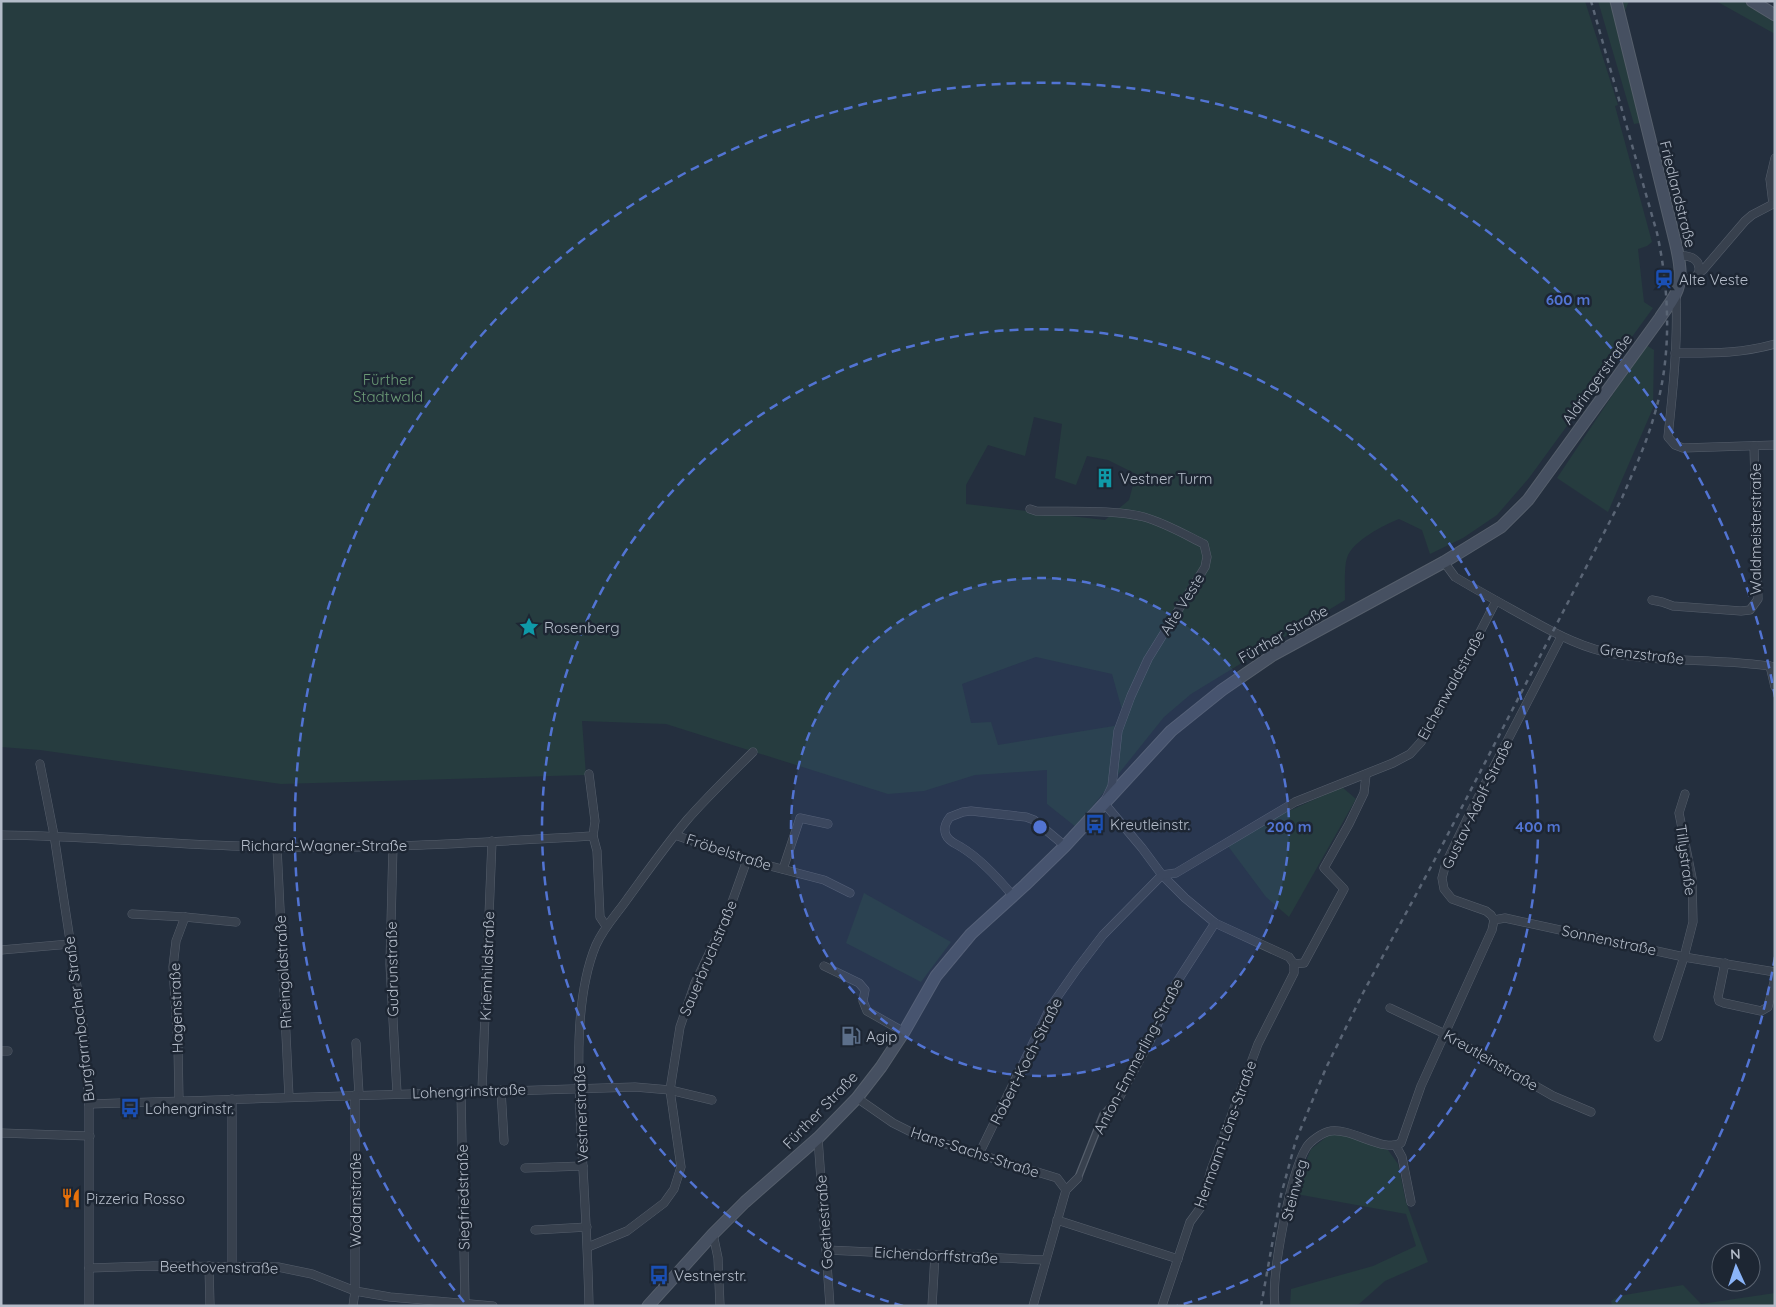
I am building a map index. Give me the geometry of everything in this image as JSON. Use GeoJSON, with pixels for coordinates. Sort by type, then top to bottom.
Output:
{"type":"FeatureCollection","features":[{"type":"Feature","properties":{"kind":"main road","name":"Friedlandstraße"},"geometry":{"type":"LineString","coordinates":[[1616,1],[1678,256],[1680,280],[1676,294]]}},
{"type":"Feature","properties":{"kind":"main road"},"geometry":{"type":"LineString","coordinates":[[1752,1],[1775,15]]}},
{"type":"Feature","properties":{"kind":"main road","name":"Aldringerstraße"},"geometry":{"type":"LineString","coordinates":[[1542,482],[1676,294]]}},
{"type":"Feature","properties":{"kind":"main road","name":"Fürther Straße"},"geometry":{"type":"LineString","coordinates":[[648,1306],[713,1234],[754,1194],[818,1138],[857,1098],[881,1067],[942,969],[971,934],[1065,846],[1171,731],[1222,690],[1273,655],[1444,562],[1501,527],[1515,515],[1542,482]]}},
{"type":"Feature","properties":{"kind":"street"},"geometry":{"type":"LineString","coordinates":[[1680,280],[1688,280],[1698,275],[1745,221],[1774,204],[1770,179],[1775,158]]}},
{"type":"Feature","properties":{"kind":"street"},"geometry":{"type":"LineString","coordinates":[[1678,256],[1703,259],[1716,253]]}},
{"type":"Feature","properties":{"kind":"street"},"geometry":{"type":"LineString","coordinates":[[1695,259],[1700,266],[1698,275]]}},
{"type":"Feature","properties":{"kind":"street","name":"Friedlandstraße"},"geometry":{"type":"LineString","coordinates":[[1676,294],[1675,353],[1668,437],[1675,445],[1683,448],[1754,446]]}},
{"type":"Feature","properties":{"kind":"street"},"geometry":{"type":"LineString","coordinates":[[1675,353],[1726,354],[1755,350],[1775,344]]}},
{"type":"Feature","properties":{"kind":"street"},"geometry":{"type":"LineString","coordinates":[[1754,446],[1775,444]]}},
{"type":"Feature","properties":{"kind":"street","name":"Waldmeisterstraße"},"geometry":{"type":"LineString","coordinates":[[1652,600],[1673,606],[1741,611],[1750,610],[1758,599],[1754,446]]}},
{"type":"Feature","properties":{"kind":"street","name":"Alte Veste"},"geometry":{"type":"LineString","coordinates":[[1030,509],[1036,511],[1142,516],[1166,524],[1204,544],[1207,557],[1205,567],[1148,659],[1130,696],[1118,731],[1112,786],[1104,803]]}},
{"type":"Feature","properties":{"kind":"street","name":"Grenzstraße"},"geometry":{"type":"LineString","coordinates":[[1444,562],[1455,577],[1561,637],[1587,647],[1614,654],[1772,666]]}},
{"type":"Feature","properties":{"kind":"street","name":"Eichenwaldstraße"},"geometry":{"type":"LineString","coordinates":[[1208,853],[1295,802],[1366,775],[1410,754],[1431,727],[1496,601]]}},
{"type":"Feature","properties":{"kind":"street","name":"Gustav-Adolf-Straße"},"geometry":{"type":"LineString","coordinates":[[1494,920],[1492,915],[1486,911],[1452,899],[1444,889],[1442,878],[1446,863],[1470,813],[1561,637]]}},
{"type":"Feature","properties":{"kind":"street"},"geometry":{"type":"LineString","coordinates":[[1772,666],[1775,687]]}},
{"type":"Feature","properties":{"kind":"street","name":"Vestnerstraße"},"geometry":{"type":"LineString","coordinates":[[589,1306],[588,1247],[579,1087],[581,1017],[588,973],[597,944],[606,926],[689,818],[753,752]]}},
{"type":"Feature","properties":{"kind":"street","name":"Burgfarrnbacher Straße"},"geometry":{"type":"LineString","coordinates":[[40,764],[54,835],[83,1026],[90,1104],[89,1306]]}},
{"type":"Feature","properties":{"kind":"street"},"geometry":{"type":"LineString","coordinates":[[590,774],[595,821],[593,836],[597,851],[600,917],[606,926]]}},
{"type":"Feature","properties":{"kind":"street"},"geometry":{"type":"LineString","coordinates":[[1104,803],[1162,875],[1185,898],[1215,923],[1288,957],[1294,964],[1304,963],[1344,889],[1324,868],[1364,793],[1366,775]]}},
{"type":"Feature","properties":{"kind":"street","name":"Tillystraße"},"geometry":{"type":"LineString","coordinates":[[1658,1037],[1684,957],[1693,922],[1692,878],[1679,813],[1685,794]]}},
{"type":"Feature","properties":{"kind":"street"},"geometry":{"type":"LineString","coordinates":[[1013,896],[994,873],[967,851],[950,841],[945,831],[950,817],[971,811],[1026,817],[1034,820],[1065,846]]}},
{"type":"Feature","properties":{"kind":"street","name":"Fröbelstraße"},"geometry":{"type":"LineString","coordinates":[[783,869],[800,818],[828,824]]}},
{"type":"Feature","properties":{"kind":"street","name":"Richard-Wagner-Straße"},"geometry":{"type":"LineString","coordinates":[[1,835],[54,835],[278,847],[393,846],[593,836]]}},
{"type":"Feature","properties":{"kind":"street","name":"Fröbelstraße"},"geometry":{"type":"LineString","coordinates":[[675,835],[747,860],[824,880],[850,893]]}},
{"type":"Feature","properties":{"kind":"street","name":"Kriemhildstraße"},"geometry":{"type":"LineString","coordinates":[[482,1090],[492,841]]}},
{"type":"Feature","properties":{"kind":"street","name":"Gudrunstraße"},"geometry":{"type":"LineString","coordinates":[[393,846],[390,964],[397,1093]]}},
{"type":"Feature","properties":{"kind":"street","name":"Rheingoldstraße"},"geometry":{"type":"LineString","coordinates":[[278,847],[289,1097]]}},
{"type":"Feature","properties":{"kind":"street","name":"Robert-Koch-Straße"},"geometry":{"type":"LineString","coordinates":[[979,1154],[1051,1006],[1077,969],[1103,935],[1162,875],[1176,873],[1208,853]]}},
{"type":"Feature","properties":{"kind":"street","name":"Sauerbruchstraße"},"geometry":{"type":"LineString","coordinates":[[588,1247],[627,1231],[664,1203],[674,1189],[680,1167],[670,1090],[680,1027],[694,983],[727,916],[747,860]]}},
{"type":"Feature","properties":{"kind":"street"},"geometry":{"type":"LineString","coordinates":[[132,914],[185,916],[236,922]]}},
{"type":"Feature","properties":{"kind":"street","name":"Hagenstraße"},"geometry":{"type":"LineString","coordinates":[[179,1101],[178,1045],[173,967],[176,941],[185,916]]}},
{"type":"Feature","properties":{"kind":"street","name":"Sonnenstraße"},"geometry":{"type":"LineString","coordinates":[[1494,920],[1505,918],[1684,957],[1775,972]]}},
{"type":"Feature","properties":{"kind":"street"},"geometry":{"type":"LineString","coordinates":[[1411,1202],[1399,1145],[1421,1086],[1492,930],[1494,920]]}},
{"type":"Feature","properties":{"kind":"street","name":"Anton-Emmerling-Straße"},"geometry":{"type":"LineString","coordinates":[[1033,1306],[1044,1260],[1066,1190],[1078,1178],[1103,1116],[1119,1098],[1151,1039],[1175,985],[1215,923]]}},
{"type":"Feature","properties":{"kind":"street"},"geometry":{"type":"LineString","coordinates":[[1,950],[70,944]]}},
{"type":"Feature","properties":{"kind":"street"},"geometry":{"type":"LineString","coordinates":[[1724,963],[1718,997],[1719,1001],[1724,1003],[1761,1011],[1765,1010],[1768,1007],[1775,978]]}},
{"type":"Feature","properties":{"kind":"street","name":"Hermann-Löns-Straße"},"geometry":{"type":"LineString","coordinates":[[1162,1306],[1190,1222],[1201,1207],[1211,1170],[1258,1044],[1294,973],[1294,964]]}},
{"type":"Feature","properties":{"kind":"street"},"geometry":{"type":"LineString","coordinates":[[824,966],[859,983],[865,990],[864,1001],[867,1011],[904,1032]]}},
{"type":"Feature","properties":{"kind":"street","name":"Kreutleinstraße"},"geometry":{"type":"LineString","coordinates":[[1390,1008],[1445,1034],[1553,1096],[1591,1112]]}},
{"type":"Feature","properties":{"kind":"street"},"geometry":{"type":"LineString","coordinates":[[356,1043],[357,1095]]}},
{"type":"Feature","properties":{"kind":"street","name":"Lohengrinstraße"},"geometry":{"type":"LineString","coordinates":[[90,1104],[635,1086],[670,1090],[712,1100]]}},
{"type":"Feature","properties":{"kind":"street"},"geometry":{"type":"LineString","coordinates":[[502,1090],[504,1141]]}},
{"type":"Feature","properties":{"kind":"street","name":"Siegfriedstraße"},"geometry":{"type":"LineString","coordinates":[[461,1091],[465,1303]]}},
{"type":"Feature","properties":{"kind":"street","name":"Wodanstraße"},"geometry":{"type":"LineString","coordinates":[[354,1306],[357,1095]]}},
{"type":"Feature","properties":{"kind":"street","name":"Hans-Sachs-Straße"},"geometry":{"type":"LineString","coordinates":[[857,1098],[892,1123],[919,1136],[1057,1178],[1066,1190]]}},
{"type":"Feature","properties":{"kind":"street"},"geometry":{"type":"LineString","coordinates":[[232,1099],[232,1266]]}},
{"type":"Feature","properties":{"kind":"street","name":"Steinweg"},"geometry":{"type":"LineString","coordinates":[[1275,1306],[1273,1293],[1278,1255],[1292,1184],[1306,1146],[1329,1131],[1344,1131],[1387,1146],[1399,1145]]}},
{"type":"Feature","properties":{"kind":"street"},"geometry":{"type":"LineString","coordinates":[[1,1134],[90,1136]]}},
{"type":"Feature","properties":{"kind":"street","name":"Goethestraße"},"geometry":{"type":"LineString","coordinates":[[818,1138],[830,1306]]}},
{"type":"Feature","properties":{"kind":"street"},"geometry":{"type":"LineString","coordinates":[[525,1168],[583,1166]]}},
{"type":"Feature","properties":{"kind":"street"},"geometry":{"type":"LineString","coordinates":[[1057,1220],[1178,1259]]}},
{"type":"Feature","properties":{"kind":"street"},"geometry":{"type":"LineString","coordinates":[[535,1230],[586,1227]]}},
{"type":"Feature","properties":{"kind":"street"},"geometry":{"type":"LineString","coordinates":[[713,1234],[718,1258],[720,1306]]}},
{"type":"Feature","properties":{"kind":"street","name":"Eichendorffstraße"},"geometry":{"type":"LineString","coordinates":[[827,1250],[1044,1260]]}},
{"type":"Feature","properties":{"kind":"street"},"geometry":{"type":"LineString","coordinates":[[932,1306],[935,1255]]}},
{"type":"Feature","properties":{"kind":"street"},"geometry":{"type":"LineString","coordinates":[[210,1266],[210,1306]]}},
{"type":"Feature","properties":{"kind":"street","name":"Beethovenstraße"},"geometry":{"type":"LineString","coordinates":[[89,1268],[278,1267],[312,1274],[355,1291],[390,1297],[493,1306]]}},
{"type":"Feature","properties":{"kind":"green space","name":"Fürther Stadtwald"},"geometry":{"type":"Polygon","coordinates":[[[1,1],[1585,1],[1618,105],[1615,106],[1652,242],[1638,249],[1644,302],[1653,308],[1529,478],[1497,515],[1463,538],[1430,554],[1422,530],[1399,519],[1377,529],[1362,540],[1350,552],[1347,558],[1345,600],[1191,694],[1164,717],[1076,827],[1047,804],[1047,770],[975,775],[924,791],[888,794],[666,724],[582,721],[586,775],[281,784],[40,750],[1,747],[1,1]],[[1034,417],[1025,456],[988,445],[966,485],[966,504],[1105,520],[1129,500],[1136,474],[1108,460],[1087,456],[1076,485],[1055,478],[1062,424],[1034,417]],[[1036,657],[962,684],[971,723],[991,722],[998,745],[1126,724],[1112,674],[1036,657]]]}},
{"type":"Feature","properties":{"kind":"green space"},"geometry":{"type":"Polygon","coordinates":[[[1598,1],[1629,1],[1617,31],[1640,123],[1634,124],[1598,1]]]}},
{"type":"Feature","properties":{"kind":"green space"},"geometry":{"type":"Polygon","coordinates":[[[1716,1],[1743,1],[1775,20],[1775,34],[1716,1]]]}},
{"type":"Feature","properties":{"kind":"green space"},"geometry":{"type":"Polygon","coordinates":[[[1646,345],[1654,350],[1653,408],[1608,512],[1557,478],[1646,345]]]}},
{"type":"Feature","properties":{"kind":"green space"},"geometry":{"type":"Polygon","coordinates":[[[1342,787],[1356,799],[1289,917],[1266,897],[1228,846],[1269,820],[1342,787]]]}},
{"type":"Feature","properties":{"kind":"green space"},"geometry":{"type":"Polygon","coordinates":[[[864,893],[951,942],[921,982],[846,943],[864,893]]]}},
{"type":"Feature","properties":{"kind":"green space"},"geometry":{"type":"Polygon","coordinates":[[[1329,1135],[1343,1135],[1388,1150],[1398,1164],[1406,1202],[1428,1262],[1385,1281],[1359,1304],[1346,1306],[1290,1306],[1291,1289],[1373,1266],[1416,1246],[1406,1214],[1296,1194],[1300,1176],[1311,1149],[1329,1135]]]}},
{"type":"Feature","properties":{"kind":"green space"},"geometry":{"type":"Polygon","coordinates":[[[1683,1285],[1701,1304],[1775,1293],[1775,1306],[1612,1306],[1611,1301],[1619,1296],[1683,1285]]]}},
{"type":"Feature","properties":{"kind":"railway"},"geometry":{"type":"LineString","coordinates":[[1261,1306],[1281,1195],[1296,1140],[1326,1068],[1363,993],[1433,863],[1622,498],[1647,437],[1660,394],[1666,348],[1667,302],[1657,233],[1591,1]]}},
{"type":"Feature","properties":{"kind":"place","name":"Alte Veste"},"geometry":{"type":"Point","coordinates":[1664,279]}},
{"type":"Feature","properties":{"kind":"place","name":"Vestner Turm"},"geometry":{"type":"Point","coordinates":[1105,478]}},
{"type":"Feature","properties":{"kind":"place","name":"Rosenberg"},"geometry":{"type":"Point","coordinates":[529,627]}},
{"type":"Feature","properties":{"kind":"place","name":"Kreutleinstr."},"geometry":{"type":"Point","coordinates":[1095,824]}},
{"type":"Feature","properties":{"kind":"place","name":"Agip"},"geometry":{"type":"Point","coordinates":[851,1036]}},
{"type":"Feature","properties":{"kind":"place","name":"Lohengrinstr."},"geometry":{"type":"Point","coordinates":[130,1108]}},
{"type":"Feature","properties":{"kind":"place","name":"Pizzeria Rosso"},"geometry":{"type":"Point","coordinates":[71,1198]}},
{"type":"Feature","properties":{"kind":"place","name":"Vestnerstr."},"geometry":{"type":"Point","coordinates":[659,1275]}}]}
